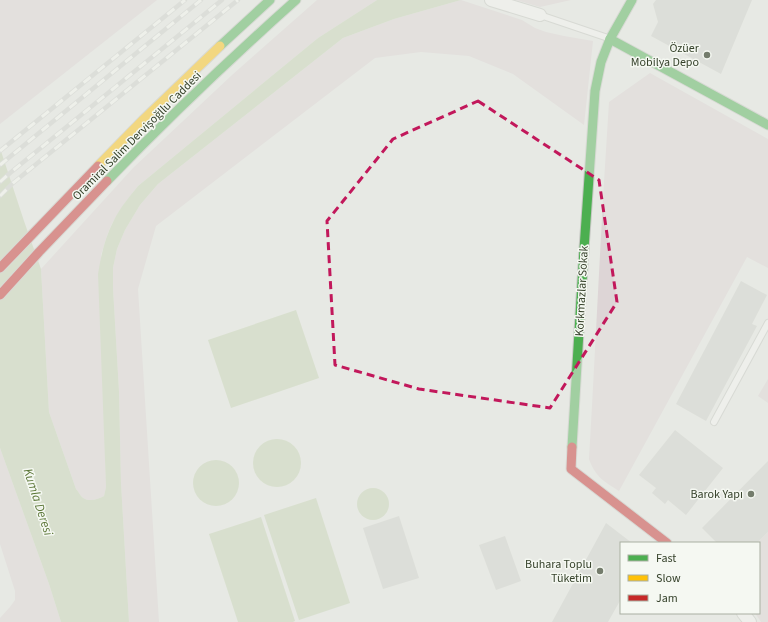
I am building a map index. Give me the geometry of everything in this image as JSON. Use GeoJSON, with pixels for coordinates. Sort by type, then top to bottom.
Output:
{"type":"FeatureCollection","features":[{"type":"Feature","properties":{"kind":"main road","name":"Oramiral Salim Dervişoğllu Caddesi"},"geometry":{"type":"LineString","coordinates":[[0,268],[143,120],[270,0]]}},
{"type":"Feature","properties":{"kind":"main road","name":"Oramiral Salim Dervişoğllu Caddesi"},"geometry":{"type":"LineString","coordinates":[[0,294],[175,112],[253,38],[296,0]]}},
{"type":"Feature","properties":{"kind":"main road","name":"Korkmazlar Sokak"},"geometry":{"type":"LineString","coordinates":[[632,0],[610,39],[601,62],[595,92],[571,469],[667,542]]}},
{"type":"Feature","properties":{"kind":"main road"},"geometry":{"type":"LineString","coordinates":[[610,39],[768,125]]}},
{"type":"Feature","properties":{"kind":"street"},"geometry":{"type":"LineString","coordinates":[[491,0],[540,16]]}},
{"type":"Feature","properties":{"kind":"street"},"geometry":{"type":"LineString","coordinates":[[744,614],[750,622]]}},
{"type":"Feature","properties":{"kind":"lane"},"geometry":{"type":"LineString","coordinates":[[540,16],[610,39]]}},
{"type":"Feature","properties":{"kind":"lane"},"geometry":{"type":"LineString","coordinates":[[714,422],[768,323]]}},
{"type":"Feature","properties":{"kind":"highlighted area"},"geometry":{"type":"Polygon","coordinates":[[[478,101],[599,180],[617,302],[550,408],[419,389],[335,365],[327,221],[393,139],[478,101]]]}},
{"type":"Feature","properties":{"kind":"shaded area"},"geometry":{"type":"Polygon","coordinates":[[[0,0],[157,0],[0,124],[0,0]]]}},
{"type":"Feature","properties":{"kind":"shaded area"},"geometry":{"type":"Polygon","coordinates":[[[317,0],[377,0],[318,38],[138,186],[122,207],[112,224],[101,255],[106,487],[104,496],[93,500],[85,499],[76,489],[49,412],[41,269],[133,168],[232,75],[317,0]]]}},
{"type":"Feature","properties":{"kind":"shaded area"},"geometry":{"type":"Polygon","coordinates":[[[461,0],[522,20],[535,28],[546,32],[593,41],[584,125],[513,74],[469,56],[421,52],[375,58],[156,226],[138,289],[159,622],[129,622],[121,483],[119,391],[113,288],[113,268],[117,249],[125,230],[140,205],[158,184],[343,38],[394,19],[461,0]]]}},
{"type":"Feature","properties":{"kind":"shaded area"},"geometry":{"type":"Polygon","coordinates":[[[516,0],[571,0],[540,7],[516,0]]]}},
{"type":"Feature","properties":{"kind":"shaded area"},"geometry":{"type":"Polygon","coordinates":[[[650,73],[768,139],[768,268],[747,257],[619,491],[598,475],[589,459],[609,102],[650,73]]]}},
{"type":"Feature","properties":{"kind":"shaded area"},"geometry":{"type":"Polygon","coordinates":[[[768,379],[768,403],[758,396],[768,379]]]}},
{"type":"Feature","properties":{"kind":"shaded area"},"geometry":{"type":"Polygon","coordinates":[[[0,448],[49,584],[61,622],[0,622],[0,618],[15,600],[15,591],[0,544],[0,448]]]}},
{"type":"Feature","properties":{"kind":"shaded area"},"geometry":{"type":"Polygon","coordinates":[[[768,532],[768,622],[761,622],[756,614],[760,614],[760,542],[758,542],[768,532]]]}},
{"type":"Feature","properties":{"kind":"water","name":"Kumla Deresi"},"geometry":{"type":"Polygon","coordinates":[[[377,0],[461,0],[394,19],[343,38],[158,184],[140,205],[125,230],[117,249],[113,268],[113,288],[119,391],[121,483],[129,622],[61,622],[49,584],[0,448],[0,148],[41,269],[49,412],[76,489],[85,499],[96,499],[104,496],[106,487],[98,274],[106,240],[116,216],[138,186],[318,38],[377,0]]]}},
{"type":"Feature","properties":{"kind":"water"},"geometry":{"type":"Polygon","coordinates":[[[296,310],[319,378],[231,408],[208,340],[296,310]]]}},
{"type":"Feature","properties":{"kind":"water"},"geometry":{"type":"Polygon","coordinates":[[[277,439],[286,441],[294,446],[299,454],[301,463],[299,472],[294,480],[286,485],[277,487],[268,485],[260,480],[255,472],[253,463],[255,454],[260,446],[268,441],[277,439]]]}},
{"type":"Feature","properties":{"kind":"water"},"geometry":{"type":"Polygon","coordinates":[[[211,460],[221,460],[229,464],[235,470],[239,478],[239,488],[235,496],[229,502],[221,506],[211,506],[203,502],[197,496],[193,488],[193,478],[197,470],[203,464],[211,460]]]}},
{"type":"Feature","properties":{"kind":"water"},"geometry":{"type":"Polygon","coordinates":[[[370,488],[376,488],[386,495],[389,504],[388,510],[382,517],[376,520],[370,520],[360,513],[357,507],[357,501],[364,491],[370,488]]]}},
{"type":"Feature","properties":{"kind":"water"},"geometry":{"type":"Polygon","coordinates":[[[316,498],[350,603],[299,620],[264,515],[316,498]]]}},
{"type":"Feature","properties":{"kind":"water"},"geometry":{"type":"Polygon","coordinates":[[[261,517],[295,621],[293,622],[238,622],[209,534],[261,517]]]}},
{"type":"Feature","properties":{"kind":"building","name":"Özüer Mobilya Depo"},"geometry":{"type":"Polygon","coordinates":[[[656,0],[752,0],[721,74],[651,36],[658,22],[653,4],[656,0]]]}},
{"type":"Feature","properties":{"kind":"building"},"geometry":{"type":"Polygon","coordinates":[[[741,281],[767,295],[752,324],[757,326],[706,421],[676,404],[741,281]]]}},
{"type":"Feature","properties":{"kind":"building"},"geometry":{"type":"Polygon","coordinates":[[[675,430],[723,468],[686,515],[668,500],[665,504],[652,493],[656,488],[639,475],[675,430]]]}},
{"type":"Feature","properties":{"kind":"building","name":"Barok Yapı"},"geometry":{"type":"Polygon","coordinates":[[[768,461],[768,532],[758,542],[716,542],[702,528],[768,461]]]}},
{"type":"Feature","properties":{"kind":"building"},"geometry":{"type":"Polygon","coordinates":[[[399,516],[419,578],[383,589],[363,528],[399,516]]]}},
{"type":"Feature","properties":{"kind":"building","name":"Buhara Toplu Tüketim"},"geometry":{"type":"Polygon","coordinates":[[[606,523],[631,542],[620,542],[620,601],[608,622],[552,622],[606,523]]]}},
{"type":"Feature","properties":{"kind":"building"},"geometry":{"type":"Polygon","coordinates":[[[505,536],[521,581],[496,590],[479,545],[505,536]]]}},
{"type":"Feature","properties":{"kind":"railway"},"geometry":{"type":"LineString","coordinates":[[0,151],[185,0]]}},
{"type":"Feature","properties":{"kind":"railway"},"geometry":{"type":"LineString","coordinates":[[0,165],[201,0]]}},
{"type":"Feature","properties":{"kind":"railway"},"geometry":{"type":"LineString","coordinates":[[0,182],[222,0]]}},
{"type":"Feature","properties":{"kind":"railway"},"geometry":{"type":"LineString","coordinates":[[0,196],[13,183],[238,0]]}},
{"type":"Feature","properties":{"kind":"traffic: fast"},"geometry":{"type":"LineString","coordinates":[[220,46],[270,0]]}},
{"type":"Feature","properties":{"kind":"traffic: fast"},"geometry":{"type":"LineString","coordinates":[[107,181],[153,134],[296,0]]}},
{"type":"Feature","properties":{"kind":"traffic: fast"},"geometry":{"type":"LineString","coordinates":[[572,447],[595,91],[601,62],[610,39],[632,0]]}},
{"type":"Feature","properties":{"kind":"traffic: fast"},"geometry":{"type":"LineString","coordinates":[[610,39],[768,125]]}},
{"type":"Feature","properties":{"kind":"traffic: slow"},"geometry":{"type":"LineString","coordinates":[[98,166],[143,120],[220,46]]}},
{"type":"Feature","properties":{"kind":"traffic: jam"},"geometry":{"type":"LineString","coordinates":[[0,268],[98,166]]}},
{"type":"Feature","properties":{"kind":"traffic: jam"},"geometry":{"type":"LineString","coordinates":[[0,295],[107,181]]}},
{"type":"Feature","properties":{"kind":"traffic: jam"},"geometry":{"type":"LineString","coordinates":[[572,447],[571,469],[666,542]]}},
{"type":"Feature","properties":{"kind":"place","name":"Özüer Mobilya Depo"},"geometry":{"type":"Point","coordinates":[707,55]}},
{"type":"Feature","properties":{"kind":"place","name":"Barok Yapı"},"geometry":{"type":"Point","coordinates":[751,494]}},
{"type":"Feature","properties":{"kind":"place","name":"Buhara Toplu Tüketim"},"geometry":{"type":"Point","coordinates":[600,571]}}]}
